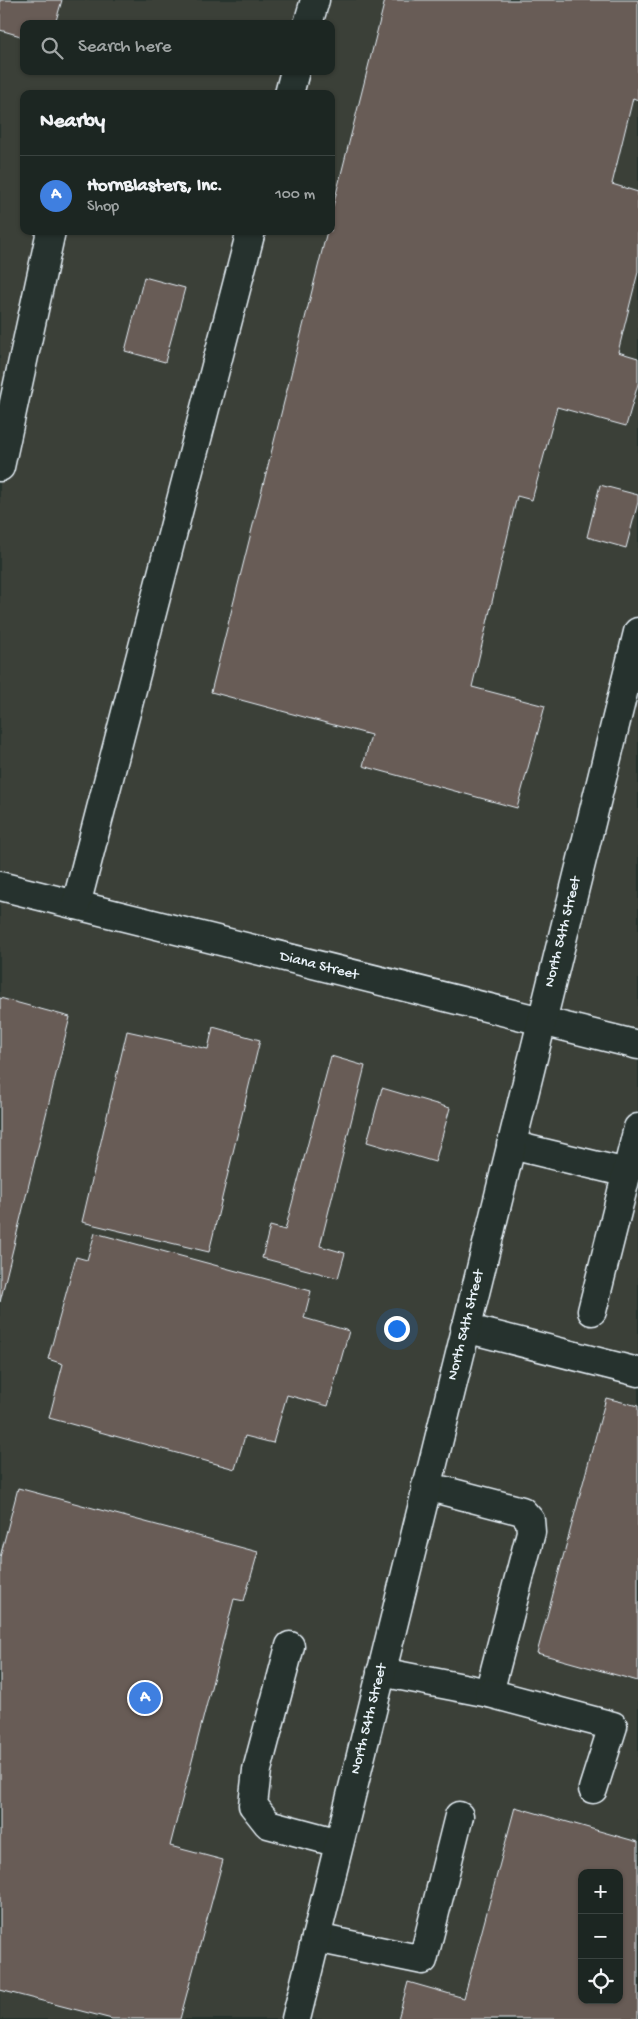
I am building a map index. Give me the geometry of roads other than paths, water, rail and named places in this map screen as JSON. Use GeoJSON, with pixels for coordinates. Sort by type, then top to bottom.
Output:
{"type":"FeatureCollection","features":[{"type":"Feature","properties":{"kind":"street"},"geometry":{"type":"LineString","coordinates":[[309,20],[315,0]]}},
{"type":"Feature","properties":{"kind":"street"},"geometry":{"type":"LineString","coordinates":[[290,90],[294,75]]}},
{"type":"Feature","properties":{"kind":"street"},"geometry":{"type":"LineString","coordinates":[[0,467],[50,235]]}},
{"type":"Feature","properties":{"kind":"street"},"geometry":{"type":"LineString","coordinates":[[76,905],[250,235]]}},
{"type":"Feature","properties":{"kind":"street","name":"North 54th Street"},"geometry":{"type":"LineString","coordinates":[[296,2019],[638,632]]}},
{"type":"Feature","properties":{"kind":"street","name":"Diana Street"},"geometry":{"type":"LineString","coordinates":[[0,886],[638,1046]]}},
{"type":"Feature","properties":{"kind":"street"},"geometry":{"type":"LineString","coordinates":[[592,1311],[638,1128]]}},
{"type":"Feature","properties":{"kind":"street"},"geometry":{"type":"LineString","coordinates":[[511,1145],[627,1173]]}},
{"type":"Feature","properties":{"kind":"street"},"geometry":{"type":"LineString","coordinates":[[466,1328],[638,1372]]}},
{"type":"Feature","properties":{"kind":"street"},"geometry":{"type":"LineString","coordinates":[[426,1486],[522,1510],[530,1520],[531,1532],[489,1693]]}},
{"type":"Feature","properties":{"kind":"street"},"geometry":{"type":"LineString","coordinates":[[290,1646],[257,1770],[253,1805],[268,1824],[339,1843]]}},
{"type":"Feature","properties":{"kind":"street"},"geometry":{"type":"LineString","coordinates":[[381,1672],[489,1693],[613,1726],[593,1789]]}},
{"type":"Feature","properties":{"kind":"street"},"geometry":{"type":"LineString","coordinates":[[316,1938],[423,1960],[459,1816]]}},
{"type":"Feature","properties":{"kind":"place","name":"HornBlasters, Inc."},"geometry":{"type":"Point","coordinates":[145,1698]}}]}
